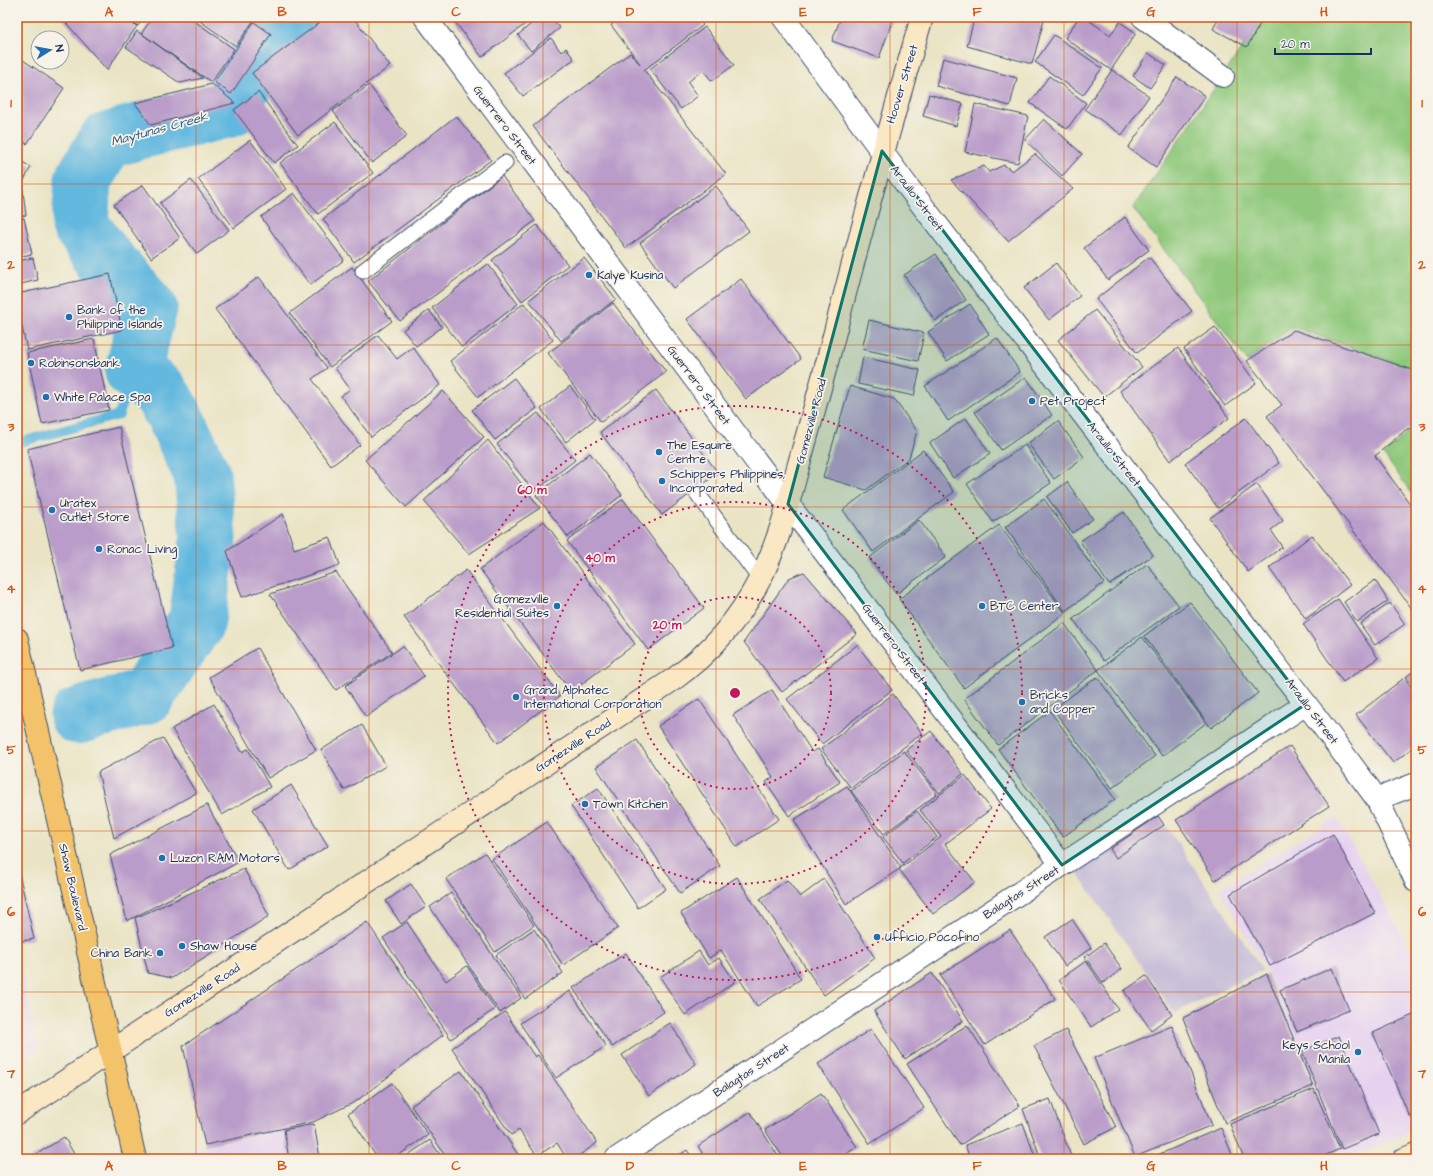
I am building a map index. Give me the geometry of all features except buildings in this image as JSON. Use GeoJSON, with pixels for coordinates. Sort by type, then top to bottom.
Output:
{"type":"FeatureCollection","features":[{"type":"Feature","properties":{"kind":"main road","name":"Hoover Street"},"geometry":{"type":"LineString","coordinates":[[882,151],[922,17]]}},
{"type":"Feature","properties":{"kind":"main road","name":"Gomezville Road"},"geometry":{"type":"LineString","coordinates":[[17,1113],[674,679],[704,655],[722,636],[739,615],[760,578],[779,534],[882,151]]}},
{"type":"Feature","properties":{"kind":"main road","name":"Shaw Boulevard"},"geometry":{"type":"LineString","coordinates":[[17,639],[135,1159]]}},
{"type":"Feature","properties":{"kind":"main road"},"geometry":{"type":"LineString","coordinates":[[1404,1159],[1416,1154]]}},
{"type":"Feature","properties":{"kind":"street","name":"Guerrero Street"},"geometry":{"type":"LineString","coordinates":[[425,17],[788,504],[1062,865]]}},
{"type":"Feature","properties":{"kind":"street","name":"Araullo Street"},"geometry":{"type":"LineString","coordinates":[[784,17],[910,189],[1377,798],[1416,881]]}},
{"type":"Feature","properties":{"kind":"street"},"geometry":{"type":"LineString","coordinates":[[1143,17],[1223,76]]}},
{"type":"Feature","properties":{"kind":"street","name":"Balagtas Street"},"geometry":{"type":"LineString","coordinates":[[616,1159],[1306,704]]}},
{"type":"Feature","properties":{"kind":"street"},"geometry":{"type":"LineString","coordinates":[[1377,798],[1416,784]]}},
{"type":"Feature","properties":{"kind":"lane"},"geometry":{"type":"LineString","coordinates":[[363,271],[505,163]]}},
{"type":"Feature","properties":{"kind":"lane"},"geometry":{"type":"LineString","coordinates":[[697,492],[760,578]]}},
{"type":"Feature","properties":{"kind":"highlighted area"},"geometry":{"type":"Polygon","coordinates":[[[882,151],[1306,704],[1062,865],[788,504],[882,151]]]}},
{"type":"Feature","properties":{"kind":"shaded area"},"geometry":{"type":"Polygon","coordinates":[[[1158,814],[1263,970],[1174,1013],[1076,871],[1158,814]]]}},
{"type":"Feature","properties":{"kind":"shaded area","name":"Keys School Manila"},"geometry":{"type":"Polygon","coordinates":[[[1337,817],[1416,961],[1416,1129],[1347,1159],[1345,1159],[1269,975],[1219,889],[1337,817]]]}},
{"type":"Feature","properties":{"kind":"shaded area"},"geometry":{"type":"Polygon","coordinates":[[[17,951],[38,1048],[17,1062],[17,951]]]}},
{"type":"Feature","properties":{"kind":"shaded area"},"geometry":{"type":"Polygon","coordinates":[[[315,1123],[323,1159],[171,1159],[170,1154],[315,1123]]]}},
{"type":"Feature","properties":{"kind":"green space"},"geometry":{"type":"Polygon","coordinates":[[[1263,17],[1416,17],[1416,370],[1293,327],[1247,361],[1133,208],[1263,17]]]}},
{"type":"Feature","properties":{"kind":"green space"},"geometry":{"type":"Polygon","coordinates":[[[1406,433],[1416,433],[1416,499],[1384,455],[1406,433]]]}},
{"type":"Feature","properties":{"kind":"waterway","name":"Maytunas Creek"},"geometry":{"type":"LineString","coordinates":[[78,716],[146,696],[197,621],[208,538],[202,474],[173,413],[160,392],[133,371],[149,308],[105,258],[80,225],[83,180],[106,141],[143,130],[230,109],[250,74],[287,17]]}},
{"type":"Feature","properties":{"kind":"waterway","name":"Maytunas Creek"},"geometry":{"type":"LineString","coordinates":[[17,443],[119,415],[133,371]]}},
{"type":"Feature","properties":{"kind":"place","name":"Kalye Kusina"},"geometry":{"type":"Point","coordinates":[589,275]}},
{"type":"Feature","properties":{"kind":"place","name":"Bank of the Philippine Islands"},"geometry":{"type":"Point","coordinates":[69,317]}},
{"type":"Feature","properties":{"kind":"place","name":"Robinsonsbank"},"geometry":{"type":"Point","coordinates":[31,363]}},
{"type":"Feature","properties":{"kind":"place","name":"White Palace Spa"},"geometry":{"type":"Point","coordinates":[46,397]}},
{"type":"Feature","properties":{"kind":"place","name":"Pet Project"},"geometry":{"type":"Point","coordinates":[1032,401]}},
{"type":"Feature","properties":{"kind":"place","name":"The Esquire Centre"},"geometry":{"type":"Point","coordinates":[659,452]}},
{"type":"Feature","properties":{"kind":"place","name":"Schippers Philippines, Incorporated."},"geometry":{"type":"Point","coordinates":[662,481]}},
{"type":"Feature","properties":{"kind":"place","name":"Uratex Outlet Store"},"geometry":{"type":"Point","coordinates":[52,510]}},
{"type":"Feature","properties":{"kind":"place","name":"Ronac Living"},"geometry":{"type":"Point","coordinates":[99,549]}},
{"type":"Feature","properties":{"kind":"place","name":"Gomezville Residential Suites"},"geometry":{"type":"Point","coordinates":[557,606]}},
{"type":"Feature","properties":{"kind":"place","name":"BTC Center"},"geometry":{"type":"Point","coordinates":[982,606]}},
{"type":"Feature","properties":{"kind":"place","name":"Grand Alphatec International Corporation"},"geometry":{"type":"Point","coordinates":[516,697]}},
{"type":"Feature","properties":{"kind":"place","name":"Bricks and Copper"},"geometry":{"type":"Point","coordinates":[1022,702]}},
{"type":"Feature","properties":{"kind":"place","name":"Town Kitchen"},"geometry":{"type":"Point","coordinates":[585,804]}},
{"type":"Feature","properties":{"kind":"place","name":"Luzon RAM Motors"},"geometry":{"type":"Point","coordinates":[162,858]}},
{"type":"Feature","properties":{"kind":"place","name":"Ufficio Pocofino"},"geometry":{"type":"Point","coordinates":[877,937]}},
{"type":"Feature","properties":{"kind":"place","name":"Shaw House"},"geometry":{"type":"Point","coordinates":[182,946]}},
{"type":"Feature","properties":{"kind":"place","name":"China Bank"},"geometry":{"type":"Point","coordinates":[160,953]}},
{"type":"Feature","properties":{"kind":"place","name":"Keys School Manila"},"geometry":{"type":"Point","coordinates":[1358,1052]}}]}
